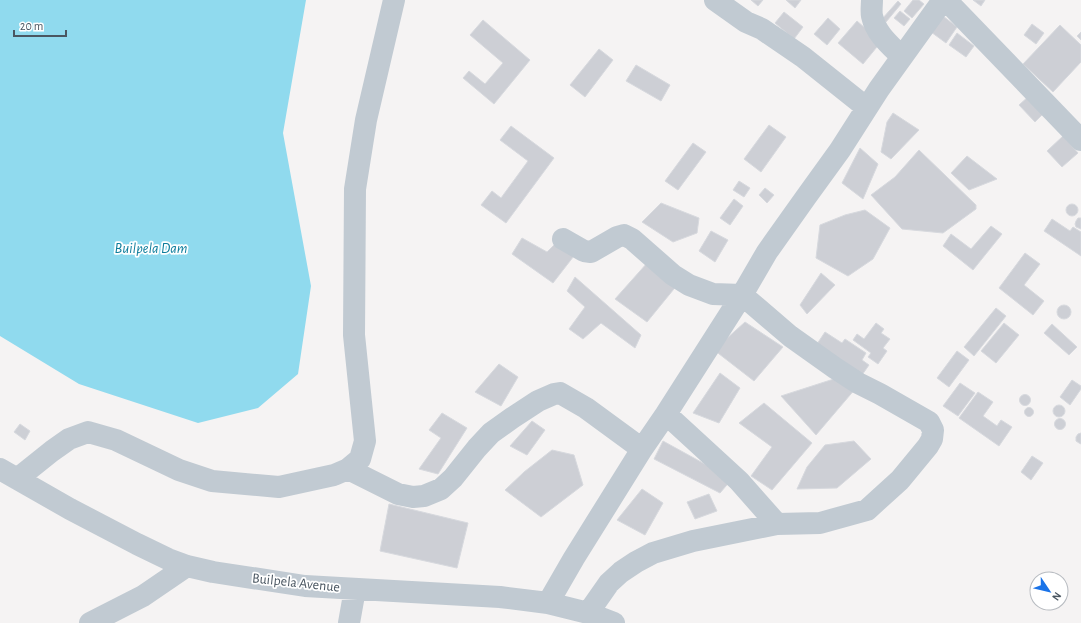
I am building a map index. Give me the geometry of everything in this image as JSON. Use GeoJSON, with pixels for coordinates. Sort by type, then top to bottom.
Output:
{"type":"FeatureCollection","features":[{"type":"Feature","properties":{"kind":"street"},"geometry":{"type":"LineString","coordinates":[[8,474],[52,451],[69,439],[88,432],[116,440],[179,470],[212,481],[279,487],[334,475],[348,469],[360,458],[365,441],[354,335],[354,189],[366,120],[394,0]]}},
{"type":"Feature","properties":{"kind":"street"},"geometry":{"type":"LineString","coordinates":[[715,0],[746,22],[762,28],[804,58],[867,108]]}},
{"type":"Feature","properties":{"kind":"street"},"geometry":{"type":"LineString","coordinates":[[872,0],[872,15],[876,30],[902,57]]}},
{"type":"Feature","properties":{"kind":"street"},"geometry":{"type":"LineString","coordinates":[[548,603],[574,558],[642,449],[742,295],[767,252],[840,150],[902,57],[943,0]]}},
{"type":"Feature","properties":{"kind":"street"},"geometry":{"type":"LineString","coordinates":[[946,0],[1081,140]]}},
{"type":"Feature","properties":{"kind":"street"},"geometry":{"type":"LineString","coordinates":[[563,239],[584,251],[591,252],[617,237],[624,235],[632,239],[673,275],[690,286],[714,294],[742,295],[797,341],[858,383],[929,422],[933,430],[932,439],[928,446],[900,480],[867,510],[820,522],[777,524],[693,541],[653,553],[621,572],[609,583],[588,613]]}},
{"type":"Feature","properties":{"kind":"street"},"geometry":{"type":"LineString","coordinates":[[348,469],[398,494],[413,497],[424,496],[441,489],[453,478],[478,448],[496,430],[538,401],[554,394],[560,394],[586,408],[642,449]]}},
{"type":"Feature","properties":{"kind":"street"},"geometry":{"type":"LineString","coordinates":[[666,414],[739,481],[777,524]]}},
{"type":"Feature","properties":{"kind":"street","name":"Builpela Avenue"},"geometry":{"type":"LineString","coordinates":[[8,474],[137,544],[168,559],[187,566],[212,572],[305,586],[500,597],[548,603],[588,613],[614,623]]}},
{"type":"Feature","properties":{"kind":"street"},"geometry":{"type":"LineString","coordinates":[[90,623],[143,596],[187,566]]}},
{"type":"Feature","properties":{"kind":"street"},"geometry":{"type":"LineString","coordinates":[[349,623],[355,589]]}},
{"type":"Feature","properties":{"kind":"water","name":"Builpela Dam"},"geometry":{"type":"Polygon","coordinates":[[[0,0],[306,0],[283,133],[311,286],[298,374],[258,408],[198,423],[79,384],[0,336],[0,0]]]}},
{"type":"Feature","properties":{"kind":"building"},"geometry":{"type":"Polygon","coordinates":[[[751,0],[763,0],[758,6],[751,0]]]}},
{"type":"Feature","properties":{"kind":"building"},"geometry":{"type":"Polygon","coordinates":[[[786,0],[801,0],[795,8],[786,0]]]}},
{"type":"Feature","properties":{"kind":"building"},"geometry":{"type":"Polygon","coordinates":[[[913,0],[919,0],[924,4],[912,18],[904,11],[913,0]]]}},
{"type":"Feature","properties":{"kind":"building"},"geometry":{"type":"Polygon","coordinates":[[[973,0],[985,0],[981,6],[973,0]]]}},
{"type":"Feature","properties":{"kind":"building"},"geometry":{"type":"Polygon","coordinates":[[[898,1],[901,4],[886,22],[882,19],[898,1]]]}},
{"type":"Feature","properties":{"kind":"building"},"geometry":{"type":"Polygon","coordinates":[[[900,11],[910,19],[904,26],[894,18],[900,11]]]}},
{"type":"Feature","properties":{"kind":"building"},"geometry":{"type":"Polygon","coordinates":[[[784,12],[803,27],[794,39],[775,23],[784,12]]]}},
{"type":"Feature","properties":{"kind":"building"},"geometry":{"type":"Polygon","coordinates":[[[943,16],[957,27],[946,43],[931,32],[943,16]]]}},
{"type":"Feature","properties":{"kind":"building"},"geometry":{"type":"Polygon","coordinates":[[[828,18],[840,29],[827,45],[814,34],[828,18]]]}},
{"type":"Feature","properties":{"kind":"building"},"geometry":{"type":"Polygon","coordinates":[[[483,20],[530,60],[494,104],[463,78],[469,71],[485,84],[503,63],[470,35],[483,20]]]}},
{"type":"Feature","properties":{"kind":"building"},"geometry":{"type":"Polygon","coordinates":[[[857,21],[881,42],[863,64],[838,43],[857,21]]]}},
{"type":"Feature","properties":{"kind":"building"},"geometry":{"type":"Polygon","coordinates":[[[1032,24],[1044,33],[1036,44],[1024,35],[1032,24]]]}},
{"type":"Feature","properties":{"kind":"building"},"geometry":{"type":"Polygon","coordinates":[[[1060,25],[1081,45],[1081,62],[1053,92],[1023,64],[1060,25]]]}},
{"type":"Feature","properties":{"kind":"building"},"geometry":{"type":"Polygon","coordinates":[[[1081,32],[1081,40],[1077,36],[1081,32]]]}},
{"type":"Feature","properties":{"kind":"building"},"geometry":{"type":"Polygon","coordinates":[[[957,33],[974,46],[966,57],[949,45],[957,33]]]}},
{"type":"Feature","properties":{"kind":"building"},"geometry":{"type":"Polygon","coordinates":[[[599,49],[613,60],[585,97],[570,85],[599,49]]]}},
{"type":"Feature","properties":{"kind":"building"},"geometry":{"type":"Polygon","coordinates":[[[636,65],[670,85],[661,101],[626,81],[636,65]]]}},
{"type":"Feature","properties":{"kind":"building"},"geometry":{"type":"Polygon","coordinates":[[[1029,96],[1045,112],[1035,122],[1019,105],[1029,96]]]}},
{"type":"Feature","properties":{"kind":"building"},"geometry":{"type":"Polygon","coordinates":[[[893,113],[919,130],[891,159],[881,152],[887,122],[893,113]]]}},
{"type":"Feature","properties":{"kind":"building"},"geometry":{"type":"Polygon","coordinates":[[[769,125],[786,137],[761,172],[744,159],[769,125]]]}},
{"type":"Feature","properties":{"kind":"building"},"geometry":{"type":"Polygon","coordinates":[[[511,126],[554,158],[506,223],[481,205],[492,191],[501,198],[528,161],[500,140],[511,126]]]}},
{"type":"Feature","properties":{"kind":"building"},"geometry":{"type":"Polygon","coordinates":[[[1063,136],[1078,153],[1062,167],[1047,151],[1063,136]]]}},
{"type":"Feature","properties":{"kind":"building"},"geometry":{"type":"Polygon","coordinates":[[[693,143],[706,152],[678,190],[665,181],[693,143]]]}},
{"type":"Feature","properties":{"kind":"building"},"geometry":{"type":"Polygon","coordinates":[[[860,148],[878,164],[863,199],[842,183],[860,148]]]}},
{"type":"Feature","properties":{"kind":"building"},"geometry":{"type":"Polygon","coordinates":[[[919,150],[976,205],[976,209],[943,233],[902,229],[871,195],[895,177],[919,150]]]}},
{"type":"Feature","properties":{"kind":"building"},"geometry":{"type":"Polygon","coordinates":[[[967,156],[997,179],[969,190],[951,173],[967,156]]]}},
{"type":"Feature","properties":{"kind":"building"},"geometry":{"type":"Polygon","coordinates":[[[739,181],[750,188],[744,197],[733,190],[739,181]]]}},
{"type":"Feature","properties":{"kind":"building"},"geometry":{"type":"Polygon","coordinates":[[[765,188],[774,195],[767,203],[759,195],[765,188]]]}},
{"type":"Feature","properties":{"kind":"building"},"geometry":{"type":"Polygon","coordinates":[[[734,199],[743,206],[730,225],[720,218],[734,199]]]}},
{"type":"Feature","properties":{"kind":"building"},"geometry":{"type":"Polygon","coordinates":[[[661,203],[699,218],[697,233],[673,242],[642,222],[661,203]]]}},
{"type":"Feature","properties":{"kind":"building"},"geometry":{"type":"Polygon","coordinates":[[[1074,204],[1077,205],[1077,215],[1070,216],[1067,215],[1066,208],[1067,205],[1074,204]]]}},
{"type":"Feature","properties":{"kind":"building"},"geometry":{"type":"Polygon","coordinates":[[[865,210],[890,228],[873,259],[848,276],[816,258],[820,225],[845,215],[865,210]]]}},
{"type":"Feature","properties":{"kind":"building"},"geometry":{"type":"Polygon","coordinates":[[[1078,218],[1081,218],[1081,229],[1076,227],[1075,224],[1078,218]]]}},
{"type":"Feature","properties":{"kind":"building"},"geometry":{"type":"Polygon","coordinates":[[[1052,219],[1070,231],[1073,227],[1081,232],[1081,256],[1044,231],[1052,219]]]}},
{"type":"Feature","properties":{"kind":"building"},"geometry":{"type":"Polygon","coordinates":[[[991,226],[1002,234],[973,270],[943,246],[951,234],[971,249],[991,226]]]}},
{"type":"Feature","properties":{"kind":"building"},"geometry":{"type":"Polygon","coordinates":[[[711,231],[728,240],[715,262],[699,251],[711,231]]]}},
{"type":"Feature","properties":{"kind":"building"},"geometry":{"type":"Polygon","coordinates":[[[522,238],[547,252],[559,240],[577,252],[553,283],[512,254],[522,238]]]}},
{"type":"Feature","properties":{"kind":"building"},"geometry":{"type":"Polygon","coordinates":[[[1025,253],[1040,264],[1024,285],[1044,301],[1033,315],[999,288],[1025,253]]]}},
{"type":"Feature","properties":{"kind":"building"},"geometry":{"type":"Polygon","coordinates":[[[648,262],[678,284],[647,322],[615,299],[648,262]]]}},
{"type":"Feature","properties":{"kind":"building"},"geometry":{"type":"Polygon","coordinates":[[[821,273],[835,285],[807,314],[800,305],[821,273]]]}},
{"type":"Feature","properties":{"kind":"building"},"geometry":{"type":"Polygon","coordinates":[[[575,277],[641,335],[635,348],[601,323],[583,339],[569,329],[585,307],[567,291],[575,277]]]}},
{"type":"Feature","properties":{"kind":"building"},"geometry":{"type":"Polygon","coordinates":[[[1064,305],[1069,307],[1071,312],[1069,317],[1064,319],[1059,317],[1057,312],[1059,307],[1064,305]]]}},
{"type":"Feature","properties":{"kind":"building"},"geometry":{"type":"Polygon","coordinates":[[[996,308],[1006,316],[974,356],[964,347],[996,308]]]}},
{"type":"Feature","properties":{"kind":"building"},"geometry":{"type":"Polygon","coordinates":[[[745,322],[783,347],[754,381],[714,350],[745,322]]]}},
{"type":"Feature","properties":{"kind":"building"},"geometry":{"type":"Polygon","coordinates":[[[876,323],[884,329],[881,333],[890,339],[883,348],[887,351],[878,364],[868,357],[871,353],[853,340],[857,334],[864,339],[876,323]]]}},
{"type":"Feature","properties":{"kind":"building"},"geometry":{"type":"Polygon","coordinates":[[[1004,323],[1019,335],[996,363],[981,351],[1004,323]]]}},
{"type":"Feature","properties":{"kind":"building"},"geometry":{"type":"Polygon","coordinates":[[[1052,324],[1077,347],[1069,355],[1044,333],[1052,324]]]}},
{"type":"Feature","properties":{"kind":"building"},"geometry":{"type":"Polygon","coordinates":[[[825,332],[842,343],[845,339],[866,353],[862,360],[869,365],[862,375],[817,344],[825,332]]]}},
{"type":"Feature","properties":{"kind":"building"},"geometry":{"type":"Polygon","coordinates":[[[957,351],[969,360],[949,387],[937,378],[957,351]]]}},
{"type":"Feature","properties":{"kind":"building"},"geometry":{"type":"Polygon","coordinates":[[[499,364],[518,377],[501,406],[475,392],[499,364]]]}},
{"type":"Feature","properties":{"kind":"building"},"geometry":{"type":"Polygon","coordinates":[[[720,373],[740,388],[719,423],[693,413],[720,373]]]}},
{"type":"Feature","properties":{"kind":"building"},"geometry":{"type":"Polygon","coordinates":[[[840,377],[856,388],[816,435],[781,396],[840,377]]]}},
{"type":"Feature","properties":{"kind":"building"},"geometry":{"type":"Polygon","coordinates":[[[1072,380],[1081,386],[1081,389],[1070,405],[1060,397],[1072,380]]]}},
{"type":"Feature","properties":{"kind":"building"},"geometry":{"type":"Polygon","coordinates":[[[960,383],[975,393],[958,416],[943,406],[960,383]]]}},
{"type":"Feature","properties":{"kind":"building"},"geometry":{"type":"Polygon","coordinates":[[[978,392],[993,402],[983,416],[997,426],[1001,420],[1012,427],[999,446],[959,418],[978,392]]]}},
{"type":"Feature","properties":{"kind":"building"},"geometry":{"type":"Polygon","coordinates":[[[1025,394],[1029,396],[1031,400],[1029,404],[1025,406],[1021,404],[1019,400],[1021,396],[1025,394]]]}},
{"type":"Feature","properties":{"kind":"building"},"geometry":{"type":"Polygon","coordinates":[[[764,403],[812,443],[772,490],[751,476],[772,447],[739,423],[764,403]]]}},
{"type":"Feature","properties":{"kind":"building"},"geometry":{"type":"Polygon","coordinates":[[[1061,405],[1064,406],[1064,416],[1057,417],[1054,416],[1053,409],[1054,406],[1061,405]]]}},
{"type":"Feature","properties":{"kind":"building"},"geometry":{"type":"Polygon","coordinates":[[[1029,407],[1034,412],[1029,417],[1024,412],[1029,407]]]}},
{"type":"Feature","properties":{"kind":"building"},"geometry":{"type":"Polygon","coordinates":[[[442,413],[467,428],[438,474],[419,469],[441,438],[429,430],[442,413]]]}},
{"type":"Feature","properties":{"kind":"building"},"geometry":{"type":"Polygon","coordinates":[[[1060,418],[1064,420],[1066,424],[1064,428],[1060,430],[1056,428],[1054,424],[1056,420],[1060,418]]]}},
{"type":"Feature","properties":{"kind":"building"},"geometry":{"type":"Polygon","coordinates":[[[532,421],[545,430],[527,455],[510,446],[532,421]]]}},
{"type":"Feature","properties":{"kind":"building"},"geometry":{"type":"Polygon","coordinates":[[[20,424],[30,431],[25,440],[14,432],[20,424]]]}},
{"type":"Feature","properties":{"kind":"building"},"geometry":{"type":"Polygon","coordinates":[[[1081,433],[1081,444],[1076,441],[1076,437],[1081,433]]]}},
{"type":"Feature","properties":{"kind":"building"},"geometry":{"type":"Polygon","coordinates":[[[663,441],[732,479],[720,493],[654,459],[663,441]]]}},
{"type":"Feature","properties":{"kind":"building"},"geometry":{"type":"Polygon","coordinates":[[[854,441],[871,459],[837,488],[797,489],[807,467],[825,445],[854,441]]]}},
{"type":"Feature","properties":{"kind":"building"},"geometry":{"type":"Polygon","coordinates":[[[552,450],[574,455],[583,485],[541,517],[505,490],[524,472],[552,450]]]}},
{"type":"Feature","properties":{"kind":"building"},"geometry":{"type":"Polygon","coordinates":[[[1032,456],[1043,463],[1031,480],[1021,472],[1032,456]]]}},
{"type":"Feature","properties":{"kind":"building"},"geometry":{"type":"Polygon","coordinates":[[[642,489],[663,503],[645,535],[617,520],[642,489]]]}},
{"type":"Feature","properties":{"kind":"building"},"geometry":{"type":"Polygon","coordinates":[[[709,494],[717,511],[695,519],[687,502],[709,494]]]}},
{"type":"Feature","properties":{"kind":"building"},"geometry":{"type":"Polygon","coordinates":[[[389,504],[468,523],[457,568],[380,551],[389,504]]]}}]}
